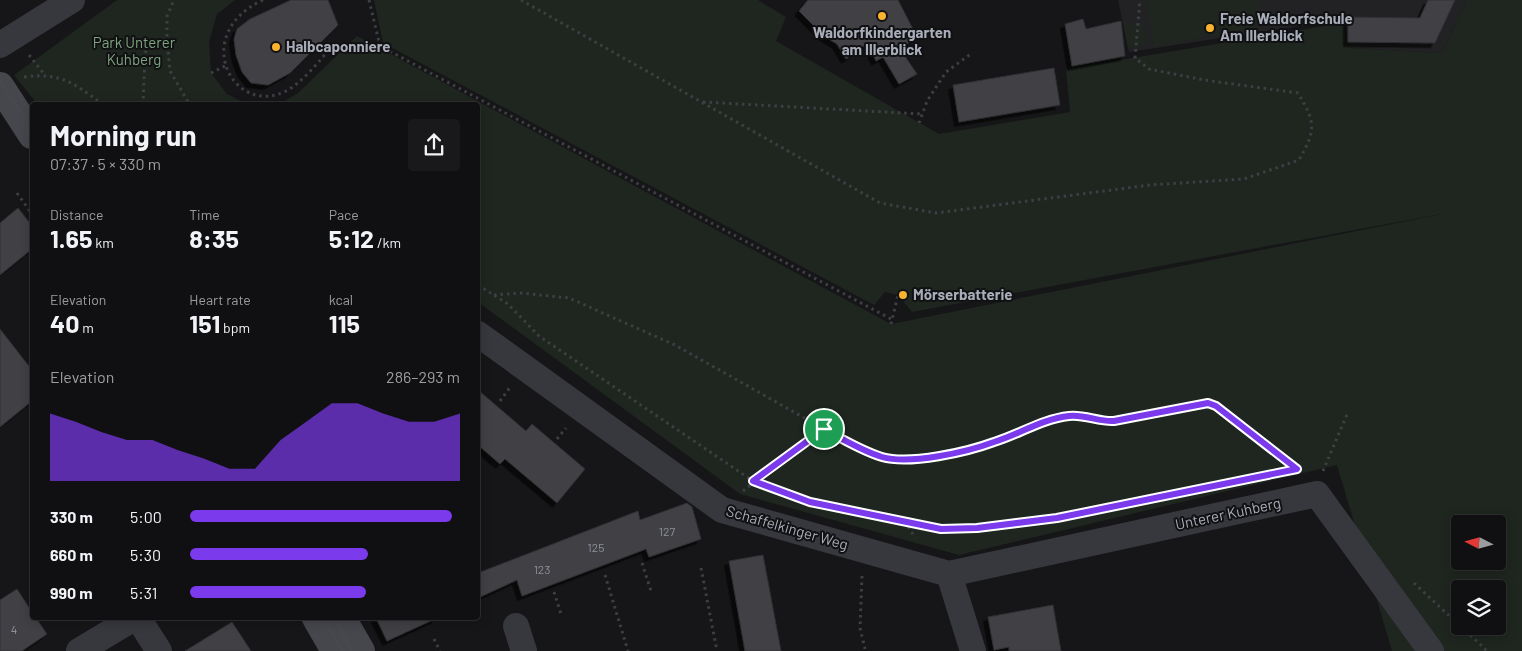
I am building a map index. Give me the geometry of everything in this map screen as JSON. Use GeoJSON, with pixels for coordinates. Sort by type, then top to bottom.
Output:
{"type":"FeatureCollection","features":[{"type":"Feature","properties":{"kind":"street"},"geometry":{"type":"LineString","coordinates":[[0,45],[72,0]]}},
{"type":"Feature","properties":{"kind":"street"},"geometry":{"type":"LineString","coordinates":[[0,87],[30,132]]}},
{"type":"Feature","properties":{"kind":"street","name":"Schaffelkinger Weg"},"geometry":{"type":"LineString","coordinates":[[480,335],[722,510],[949,574]]}},
{"type":"Feature","properties":{"kind":"street","name":"Unterer Kuhberg"},"geometry":{"type":"LineString","coordinates":[[949,574],[1317,494],[1431,651]]}},
{"type":"Feature","properties":{"kind":"street"},"geometry":{"type":"LineString","coordinates":[[949,574],[974,651]]}},
{"type":"Feature","properties":{"kind":"street"},"geometry":{"type":"LineString","coordinates":[[79,651],[131,620]]}},
{"type":"Feature","properties":{"kind":"street"},"geometry":{"type":"LineString","coordinates":[[139,620],[159,651]]}},
{"type":"Feature","properties":{"kind":"street"},"geometry":{"type":"LineString","coordinates":[[317,620],[334,651]]}},
{"type":"Feature","properties":{"kind":"street"},"geometry":{"type":"LineString","coordinates":[[343,620],[361,651]]}},
{"type":"Feature","properties":{"kind":"street"},"geometry":{"type":"LineString","coordinates":[[516,626],[524,651]]}},
{"type":"Feature","properties":{"kind":"path"},"geometry":{"type":"LineString","coordinates":[[174,0],[167,16],[170,71],[188,102]]}},
{"type":"Feature","properties":{"kind":"path"},"geometry":{"type":"LineString","coordinates":[[263,0],[254,4],[231,23],[222,49],[226,71],[243,89],[264,97],[286,90],[333,45]]}},
{"type":"Feature","properties":{"kind":"path"},"geometry":{"type":"LineString","coordinates":[[369,0],[380,46],[892,322],[898,295]]}},
{"type":"Feature","properties":{"kind":"path"},"geometry":{"type":"LineString","coordinates":[[521,0],[880,203],[936,213],[1150,185],[1244,179],[1299,160],[1311,138],[1311,115],[1298,93],[1204,80],[1149,69],[1135,58],[1140,0]]}},
{"type":"Feature","properties":{"kind":"path"},"geometry":{"type":"LineString","coordinates":[[143,102],[145,54],[149,42],[168,39]]}},
{"type":"Feature","properties":{"kind":"path"},"geometry":{"type":"LineString","coordinates":[[919,123],[927,101],[946,72],[972,54]]}},
{"type":"Feature","properties":{"kind":"path"},"geometry":{"type":"LineString","coordinates":[[211,73],[225,66]]}},
{"type":"Feature","properties":{"kind":"path"},"geometry":{"type":"LineString","coordinates":[[0,87],[23,77],[45,74],[75,84],[100,102]]}},
{"type":"Feature","properties":{"kind":"path"},"geometry":{"type":"LineString","coordinates":[[701,102],[922,114]]}},
{"type":"Feature","properties":{"kind":"path"},"geometry":{"type":"LineString","coordinates":[[17,193],[30,211]]}},
{"type":"Feature","properties":{"kind":"path"},"geometry":{"type":"LineString","coordinates":[[480,286],[508,304],[539,336],[753,481],[810,502],[941,529],[977,528],[1057,518],[1297,469]]}},
{"type":"Feature","properties":{"kind":"path"},"geometry":{"type":"LineString","coordinates":[[494,295],[521,293],[569,298],[675,345],[824,429],[882,457],[898,459],[925,458],[994,443],[1038,423],[1071,415],[1103,422],[1208,403],[1216,406],[1297,469],[1313,473]]}},
{"type":"Feature","properties":{"kind":"path"},"geometry":{"type":"LineString","coordinates":[[1322,475],[1348,412]]}},
{"type":"Feature","properties":{"kind":"path"},"geometry":{"type":"LineString","coordinates":[[722,510],[753,481],[824,429]]}},
{"type":"Feature","properties":{"kind":"path"},"geometry":{"type":"LineString","coordinates":[[865,550],[860,628],[865,649]]}},
{"type":"Feature","properties":{"kind":"path"},"geometry":{"type":"LineString","coordinates":[[642,563],[651,591]]}},
{"type":"Feature","properties":{"kind":"path"},"geometry":{"type":"LineString","coordinates":[[701,568],[718,651]]}},
{"type":"Feature","properties":{"kind":"path"},"geometry":{"type":"LineString","coordinates":[[605,575],[628,651]]}},
{"type":"Feature","properties":{"kind":"path"},"geometry":{"type":"LineString","coordinates":[[1412,581],[1451,618]]}},
{"type":"Feature","properties":{"kind":"path"},"geometry":{"type":"LineString","coordinates":[[554,592],[561,614]]}},
{"type":"Feature","properties":{"kind":"path"},"geometry":{"type":"LineString","coordinates":[[1470,635],[1487,651]]}},
{"type":"Feature","properties":{"kind":"path"},"geometry":{"type":"LineString","coordinates":[[434,639],[440,651]]}},
{"type":"Feature","properties":{"kind":"shaded area","name":"Freie Waldorfschule Am Illerblick"},"geometry":{"type":"Polygon","coordinates":[[[1118,0],[1467,0],[1442,53],[1349,48],[1343,23],[1345,19],[1129,52],[1118,0]]]}},
{"type":"Feature","properties":{"kind":"green space","name":"Park Unterer Kuhberg"},"geometry":{"type":"Polygon","coordinates":[[[117,0],[235,0],[217,14],[209,42],[211,73],[227,94],[243,102],[36,102],[14,75],[117,0]]]}},
{"type":"Feature","properties":{"kind":"green space"},"geometry":{"type":"Polygon","coordinates":[[[374,0],[758,0],[786,17],[776,41],[939,134],[1070,112],[1066,69],[1343,23],[1349,48],[1442,53],[1467,0],[1522,0],[1522,651],[1392,651],[1337,465],[959,555],[740,494],[480,303],[480,102],[891,324],[1452,212],[912,312],[898,295],[885,292],[874,305],[383,43],[374,0]]]}},
{"type":"Feature","properties":{"kind":"green space"},"geometry":{"type":"Polygon","coordinates":[[[1146,0],[1258,0],[1262,27],[1154,46],[1146,0]]]}},
{"type":"Feature","properties":{"kind":"green space"},"geometry":{"type":"Polygon","coordinates":[[[1144,22],[1147,45],[1128,48],[1124,25],[1144,22]]]}},
{"type":"Feature","properties":{"kind":"green space"},"geometry":{"type":"Polygon","coordinates":[[[357,36],[479,102],[283,102],[298,93],[357,36]]]}},
{"type":"Feature","properties":{"kind":"building","name":"Halbcaponniere"},"geometry":{"type":"Polygon","coordinates":[[[291,0],[328,0],[338,25],[290,73],[268,85],[251,83],[242,72],[236,55],[234,39],[237,29],[250,19],[291,0]]]}},
{"type":"Feature","properties":{"kind":"building"},"geometry":{"type":"Polygon","coordinates":[[[808,0],[898,0],[917,37],[900,49],[917,74],[899,84],[883,57],[876,61],[868,43],[846,59],[837,44],[824,36],[799,11],[808,0]]]}},
{"type":"Feature","properties":{"kind":"building"},"geometry":{"type":"Polygon","coordinates":[[[1428,0],[1455,0],[1435,43],[1348,42],[1348,17],[1420,18],[1428,0]]]}},
{"type":"Feature","properties":{"kind":"building"},"geometry":{"type":"Polygon","coordinates":[[[1083,19],[1086,29],[1121,21],[1125,56],[1072,66],[1065,24],[1083,19]]]}},
{"type":"Feature","properties":{"kind":"building"},"geometry":{"type":"Polygon","coordinates":[[[1054,68],[1060,105],[959,122],[953,85],[1054,68]]]}},
{"type":"Feature","properties":{"kind":"building"},"geometry":{"type":"Polygon","coordinates":[[[18,208],[30,223],[30,251],[0,275],[0,223],[18,208]]]}},
{"type":"Feature","properties":{"kind":"building"},"geometry":{"type":"Polygon","coordinates":[[[0,329],[30,367],[30,403],[0,427],[0,329]]]}},
{"type":"Feature","properties":{"kind":"building"},"geometry":{"type":"Polygon","coordinates":[[[480,392],[526,431],[532,424],[585,469],[557,503],[505,459],[500,464],[480,447],[480,392]]]}},
{"type":"Feature","properties":{"kind":"building"},"geometry":{"type":"Polygon","coordinates":[[[687,503],[692,507],[701,539],[649,557],[646,549],[522,596],[517,580],[480,597],[480,572],[638,511],[640,520],[687,503]]]}},
{"type":"Feature","properties":{"kind":"building"},"geometry":{"type":"Polygon","coordinates":[[[763,555],[781,651],[745,651],[729,561],[763,555]]]}},
{"type":"Feature","properties":{"kind":"building"},"geometry":{"type":"Polygon","coordinates":[[[17,589],[30,609],[30,620],[37,620],[47,634],[22,651],[0,651],[0,600],[17,589]]]}},
{"type":"Feature","properties":{"kind":"building"},"geometry":{"type":"Polygon","coordinates":[[[1053,605],[1061,651],[1009,651],[1009,647],[994,650],[988,617],[1053,605]]]}},
{"type":"Feature","properties":{"kind":"building"},"geometry":{"type":"Polygon","coordinates":[[[377,620],[433,620],[387,641],[377,620]]]}},
{"type":"Feature","properties":{"kind":"building"},"geometry":{"type":"Polygon","coordinates":[[[232,622],[251,651],[185,651],[232,622]]]}},
{"type":"Feature","properties":{"kind":"tram line"},"geometry":{"type":"LineString","coordinates":[[0,81],[30,126]]}},
{"type":"Feature","properties":{"kind":"tram line"},"geometry":{"type":"LineString","coordinates":[[23,125],[30,137]]}},
{"type":"Feature","properties":{"kind":"tram line"},"geometry":{"type":"LineString","coordinates":[[324,620],[342,651]]}},
{"type":"Feature","properties":{"kind":"tram line"},"geometry":{"type":"LineString","coordinates":[[335,620],[352,651]]}},
{"type":"Feature","properties":{"kind":"place","name":"Waldorfkindergarten am Illerblick"},"geometry":{"type":"Point","coordinates":[882,16]}},
{"type":"Feature","properties":{"kind":"place","name":"Freie Waldorfschule Am Illerblick"},"geometry":{"type":"Point","coordinates":[1210,28]}},
{"type":"Feature","properties":{"kind":"place","name":"Halbcaponniere"},"geometry":{"type":"Point","coordinates":[276,47]}},
{"type":"Feature","properties":{"kind":"place","name":"Mörserbatterie"},"geometry":{"type":"Point","coordinates":[903,295]}},
{"type":"Feature","properties":{"kind":"route"},"geometry":{"type":"LineString","coordinates":[[1208,403],[1216,406],[1297,469],[1057,518],[977,528],[941,529],[810,502],[753,481],[824,429],[882,457],[898,459],[925,458],[994,443],[1038,423],[1071,415],[1103,422],[1208,403]]}}]}
